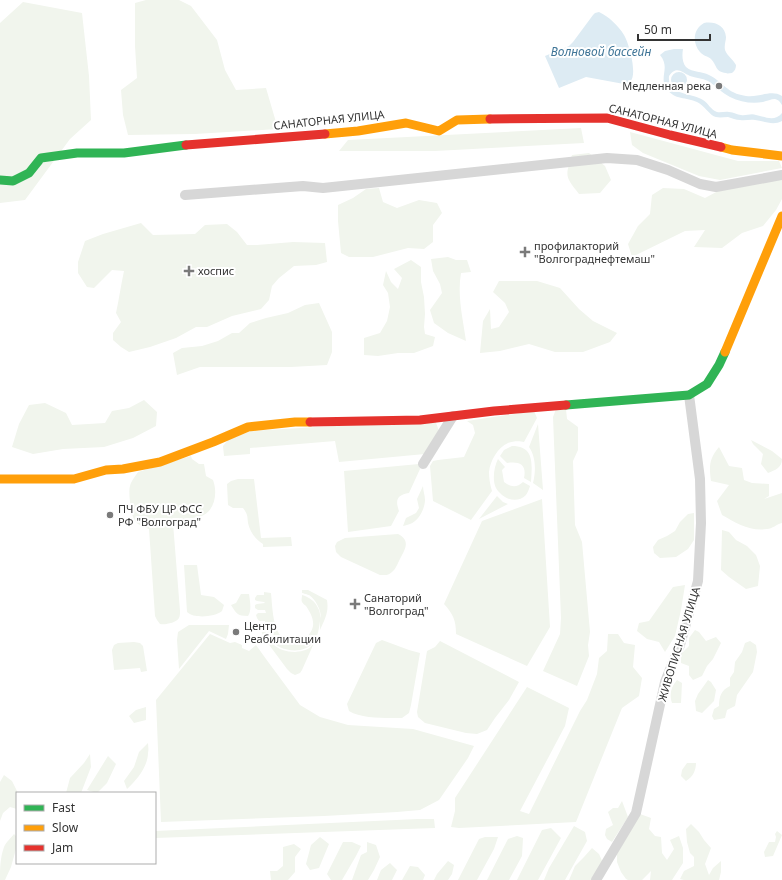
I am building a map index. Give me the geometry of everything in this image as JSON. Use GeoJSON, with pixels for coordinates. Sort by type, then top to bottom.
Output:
{"type":"FeatureCollection","features":[{"type":"Feature","properties":{"kind":"street","name":"САНАТОРНАЯ УЛИЦА"},"geometry":{"type":"LineString","coordinates":[[0,180],[13,181],[29,173],[42,158],[77,153],[124,153],[195,144],[358,131],[406,123],[439,131],[457,120],[607,118],[732,150],[782,156]]}},
{"type":"Feature","properties":{"kind":"street"},"geometry":{"type":"LineString","coordinates":[[185,195],[303,186],[323,188],[607,158],[637,160],[668,170],[700,184],[716,187],[782,175]]}},
{"type":"Feature","properties":{"kind":"street"},"geometry":{"type":"LineString","coordinates":[[0,480],[74,479],[106,470],[130,468],[160,462],[248,427],[294,422],[420,420],[494,411],[689,395],[707,384],[719,365],[782,216]]}},
{"type":"Feature","properties":{"kind":"street","name":"ЖИВОПИСНАЯ УЛИЦА"},"geometry":{"type":"LineString","coordinates":[[596,880],[636,813],[666,682],[680,645],[698,581],[701,523],[700,479],[689,395]]}},
{"type":"Feature","properties":{"kind":"street"},"geometry":{"type":"LineString","coordinates":[[423,464],[453,416]]}},
{"type":"Feature","properties":{"kind":"shaded area"},"geometry":{"type":"Polygon","coordinates":[[[146,0],[179,0],[191,6],[217,40],[225,70],[236,90],[266,88],[278,129],[195,134],[128,135],[123,115],[121,90],[137,78],[135,3],[146,0]]]}},
{"type":"Feature","properties":{"kind":"shaded area"},"geometry":{"type":"Polygon","coordinates":[[[23,2],[82,13],[89,76],[91,120],[70,139],[25,200],[0,203],[0,23],[23,2]]]}},
{"type":"Feature","properties":{"kind":"shaded area"},"geometry":{"type":"Polygon","coordinates":[[[581,128],[584,143],[435,151],[339,151],[348,140],[581,128]]]}},
{"type":"Feature","properties":{"kind":"shaded area"},"geometry":{"type":"Polygon","coordinates":[[[630,132],[738,161],[779,161],[782,168],[720,180],[699,176],[643,153],[632,145],[630,132]]]}},
{"type":"Feature","properties":{"kind":"shaded area"},"geometry":{"type":"Polygon","coordinates":[[[589,153],[605,166],[611,180],[600,193],[579,194],[569,180],[567,172],[572,155],[589,153]]]}},
{"type":"Feature","properties":{"kind":"shaded area"},"geometry":{"type":"Polygon","coordinates":[[[782,179],[782,199],[776,210],[763,226],[742,233],[722,248],[694,247],[705,230],[685,231],[632,257],[628,244],[638,226],[650,214],[652,195],[663,188],[684,189],[705,198],[720,190],[782,179]]]}},
{"type":"Feature","properties":{"kind":"shaded area"},"geometry":{"type":"Polygon","coordinates":[[[379,188],[383,202],[397,208],[419,200],[437,203],[442,213],[433,225],[433,242],[424,249],[408,248],[373,257],[349,257],[341,253],[338,205],[353,198],[366,189],[379,188]]]}},
{"type":"Feature","properties":{"kind":"shaded area"},"geometry":{"type":"Polygon","coordinates":[[[141,223],[153,235],[195,234],[205,225],[227,224],[237,232],[247,245],[293,242],[325,243],[327,262],[316,265],[294,266],[279,278],[272,286],[269,300],[261,309],[232,316],[207,327],[196,327],[176,338],[150,347],[129,352],[113,340],[113,333],[121,322],[116,313],[124,271],[112,270],[94,288],[87,287],[78,273],[78,262],[85,241],[141,223]]]}},
{"type":"Feature","properties":{"kind":"shaded area"},"geometry":{"type":"Polygon","coordinates":[[[448,257],[456,260],[467,260],[471,272],[461,273],[460,282],[461,307],[466,341],[448,333],[434,323],[430,310],[442,293],[440,284],[433,271],[431,259],[448,257]]]}},
{"type":"Feature","properties":{"kind":"shaded area"},"geometry":{"type":"Polygon","coordinates":[[[411,260],[421,267],[421,282],[424,297],[425,334],[435,337],[433,346],[414,353],[398,353],[378,356],[364,355],[364,338],[380,333],[387,321],[390,307],[388,293],[383,285],[386,271],[391,282],[398,289],[402,278],[394,269],[411,260]]]}},
{"type":"Feature","properties":{"kind":"shaded area"},"geometry":{"type":"Polygon","coordinates":[[[499,281],[537,281],[560,288],[579,309],[593,321],[617,333],[610,342],[583,352],[555,352],[529,344],[500,351],[480,353],[483,321],[490,309],[491,329],[499,327],[509,312],[505,303],[493,292],[499,281]]]}},
{"type":"Feature","properties":{"kind":"shaded area"},"geometry":{"type":"Polygon","coordinates":[[[319,303],[332,332],[332,352],[327,365],[291,367],[200,367],[177,375],[173,353],[182,348],[202,346],[218,341],[232,333],[239,333],[250,323],[288,313],[305,305],[319,303]]]}},
{"type":"Feature","properties":{"kind":"shaded area"},"geometry":{"type":"Polygon","coordinates":[[[144,400],[157,412],[156,426],[133,438],[104,447],[63,449],[33,454],[12,447],[19,424],[29,405],[45,403],[66,413],[72,425],[105,423],[112,411],[129,408],[144,400]]]}},
{"type":"Feature","properties":{"kind":"shaded area"},"geometry":{"type":"Polygon","coordinates":[[[556,409],[566,409],[567,419],[578,427],[578,450],[573,461],[575,525],[582,542],[590,632],[588,645],[589,656],[577,686],[543,671],[560,634],[561,618],[553,417],[556,409]]]}},
{"type":"Feature","properties":{"kind":"shaded area"},"geometry":{"type":"Polygon","coordinates":[[[534,411],[537,418],[524,442],[516,441],[508,443],[504,445],[495,455],[489,472],[492,491],[471,520],[433,501],[430,466],[433,461],[464,457],[475,433],[473,425],[467,421],[534,411]]]}},
{"type":"Feature","properties":{"kind":"shaded area"},"geometry":{"type":"Polygon","coordinates":[[[435,420],[439,431],[425,454],[339,462],[335,441],[250,448],[250,454],[224,456],[223,446],[228,440],[251,431],[435,420]]]}},
{"type":"Feature","properties":{"kind":"shaded area"},"geometry":{"type":"Polygon","coordinates":[[[538,424],[543,490],[533,483],[535,464],[529,447],[538,424]]]}},
{"type":"Feature","properties":{"kind":"shaded area"},"geometry":{"type":"Polygon","coordinates":[[[751,440],[772,451],[782,459],[781,465],[776,470],[768,473],[761,464],[763,454],[751,440]]]}},
{"type":"Feature","properties":{"kind":"shaded area"},"geometry":{"type":"Polygon","coordinates":[[[512,446],[525,449],[528,453],[532,469],[531,482],[524,478],[525,473],[521,464],[507,463],[500,456],[504,450],[512,446]]]}},
{"type":"Feature","properties":{"kind":"shaded area"},"geometry":{"type":"Polygon","coordinates":[[[719,447],[729,466],[742,468],[744,480],[752,483],[769,484],[769,496],[764,499],[782,493],[782,523],[769,529],[761,530],[749,528],[722,515],[717,501],[729,485],[711,481],[710,471],[710,463],[713,455],[719,447]]]}},
{"type":"Feature","properties":{"kind":"shaded area"},"geometry":{"type":"Polygon","coordinates":[[[191,456],[192,459],[199,464],[204,464],[206,476],[213,480],[215,491],[214,502],[209,511],[204,515],[173,521],[180,614],[178,620],[167,624],[160,624],[155,616],[149,529],[141,526],[135,521],[130,504],[130,486],[138,472],[191,456]]]}},
{"type":"Feature","properties":{"kind":"shaded area"},"geometry":{"type":"Polygon","coordinates":[[[498,459],[505,467],[502,470],[504,482],[514,486],[523,482],[530,486],[526,495],[522,498],[518,500],[510,499],[502,495],[496,488],[494,474],[498,459]]]}},
{"type":"Feature","properties":{"kind":"shaded area"},"geometry":{"type":"Polygon","coordinates":[[[419,464],[420,469],[409,493],[402,495],[397,501],[399,511],[391,526],[348,532],[344,471],[419,464]]]}},
{"type":"Feature","properties":{"kind":"shaded area"},"geometry":{"type":"Polygon","coordinates":[[[238,479],[254,479],[261,538],[291,537],[292,546],[263,547],[263,544],[255,538],[248,523],[247,514],[243,508],[233,508],[228,505],[227,484],[238,479]]]}},
{"type":"Feature","properties":{"kind":"shaded area"},"geometry":{"type":"Polygon","coordinates":[[[423,486],[425,500],[421,514],[413,522],[403,526],[406,518],[416,513],[419,508],[417,499],[423,486]]]}},
{"type":"Feature","properties":{"kind":"shaded area"},"geometry":{"type":"Polygon","coordinates":[[[497,496],[503,502],[508,504],[479,519],[497,496]]]}},
{"type":"Feature","properties":{"kind":"shaded area"},"geometry":{"type":"Polygon","coordinates":[[[542,499],[550,627],[527,666],[456,634],[453,618],[450,611],[444,604],[482,521],[542,499]]]}},
{"type":"Feature","properties":{"kind":"shaded area"},"geometry":{"type":"Polygon","coordinates":[[[694,513],[694,540],[688,549],[676,557],[660,558],[654,553],[653,547],[658,540],[675,531],[680,522],[688,514],[694,513]]]}},
{"type":"Feature","properties":{"kind":"shaded area"},"geometry":{"type":"Polygon","coordinates":[[[722,530],[729,532],[736,540],[747,546],[756,555],[760,566],[758,586],[746,589],[721,570],[722,530]]]}},
{"type":"Feature","properties":{"kind":"shaded area"},"geometry":{"type":"Polygon","coordinates":[[[398,534],[405,540],[406,546],[395,569],[388,575],[380,575],[341,557],[336,552],[335,546],[337,542],[345,538],[398,534]]]}},
{"type":"Feature","properties":{"kind":"shaded area"},"geometry":{"type":"Polygon","coordinates":[[[184,565],[197,565],[201,595],[214,597],[224,605],[222,611],[215,615],[204,616],[194,616],[187,612],[184,565]]]}},
{"type":"Feature","properties":{"kind":"shaded area"},"geometry":{"type":"Polygon","coordinates":[[[685,585],[675,636],[665,652],[659,642],[647,639],[637,631],[639,623],[649,621],[673,587],[685,585]]]}},
{"type":"Feature","properties":{"kind":"shaded area"},"geometry":{"type":"Polygon","coordinates":[[[302,590],[308,590],[327,600],[326,615],[320,630],[320,621],[314,642],[304,649],[292,650],[279,647],[270,639],[266,630],[265,621],[259,621],[257,618],[256,615],[258,613],[266,613],[265,610],[258,610],[255,608],[255,605],[265,603],[255,600],[255,598],[257,595],[264,595],[264,592],[271,593],[272,609],[276,627],[285,639],[292,642],[306,638],[312,628],[312,618],[306,606],[302,602],[302,595],[315,603],[319,609],[321,618],[320,612],[318,605],[316,602],[309,595],[302,593],[302,590]]]}},
{"type":"Feature","properties":{"kind":"shaded area"},"geometry":{"type":"Polygon","coordinates":[[[241,594],[249,594],[250,609],[248,616],[237,614],[231,605],[236,603],[241,594]]]}},
{"type":"Feature","properties":{"kind":"shaded area"},"geometry":{"type":"Polygon","coordinates":[[[258,623],[264,623],[270,640],[278,648],[283,650],[295,652],[306,650],[314,643],[300,673],[295,675],[287,669],[264,638],[258,623]]]}},
{"type":"Feature","properties":{"kind":"shaded area"},"geometry":{"type":"Polygon","coordinates":[[[189,625],[229,625],[228,634],[226,639],[209,631],[179,669],[177,640],[178,632],[189,625]]]}},
{"type":"Feature","properties":{"kind":"shaded area"},"geometry":{"type":"Polygon","coordinates":[[[695,630],[699,632],[706,641],[716,637],[721,643],[702,676],[693,680],[689,675],[689,666],[681,663],[681,654],[689,646],[689,638],[695,630]]]}},
{"type":"Feature","properties":{"kind":"shaded area"},"geometry":{"type":"Polygon","coordinates":[[[210,634],[230,643],[235,642],[242,645],[242,648],[249,651],[256,645],[300,705],[320,717],[348,725],[413,729],[474,746],[468,758],[439,800],[420,810],[324,816],[161,822],[156,700],[210,634]]]}},
{"type":"Feature","properties":{"kind":"shaded area"},"geometry":{"type":"Polygon","coordinates":[[[608,634],[618,634],[624,643],[635,645],[633,667],[642,678],[639,696],[622,708],[576,822],[459,828],[451,827],[455,811],[455,798],[527,687],[569,708],[565,726],[520,811],[529,814],[580,711],[587,700],[597,674],[599,658],[607,651],[608,634]]]}},
{"type":"Feature","properties":{"kind":"shaded area"},"geometry":{"type":"Polygon","coordinates":[[[382,640],[420,653],[409,713],[402,718],[374,718],[354,714],[349,711],[347,704],[376,643],[382,640]]]}},
{"type":"Feature","properties":{"kind":"shaded area"},"geometry":{"type":"Polygon","coordinates":[[[440,641],[519,682],[509,700],[487,730],[477,734],[466,733],[425,723],[418,717],[417,712],[427,651],[435,647],[440,641]]]}},
{"type":"Feature","properties":{"kind":"shaded area"},"geometry":{"type":"Polygon","coordinates":[[[750,641],[756,645],[757,652],[753,672],[737,695],[735,706],[727,710],[725,718],[714,720],[712,716],[714,709],[719,706],[720,697],[730,686],[730,678],[734,672],[735,662],[742,652],[745,643],[750,641]]]}},
{"type":"Feature","properties":{"kind":"shaded area"},"geometry":{"type":"Polygon","coordinates":[[[118,643],[140,643],[143,646],[147,671],[141,672],[140,668],[114,670],[112,650],[114,645],[118,643]]]}},
{"type":"Feature","properties":{"kind":"shaded area"},"geometry":{"type":"Polygon","coordinates":[[[677,680],[682,683],[681,703],[672,703],[671,691],[677,680]]]}},
{"type":"Feature","properties":{"kind":"shaded area"},"geometry":{"type":"Polygon","coordinates":[[[708,680],[716,690],[714,701],[702,713],[696,711],[695,701],[708,680]]]}},
{"type":"Feature","properties":{"kind":"shaded area"},"geometry":{"type":"Polygon","coordinates":[[[146,707],[146,720],[134,723],[129,716],[136,710],[146,707]]]}},
{"type":"Feature","properties":{"kind":"shaded area"},"geometry":{"type":"Polygon","coordinates":[[[148,743],[148,758],[144,768],[127,789],[124,781],[134,767],[139,752],[148,743]]]}},
{"type":"Feature","properties":{"kind":"shaded area"},"geometry":{"type":"Polygon","coordinates":[[[90,754],[91,767],[81,792],[66,792],[70,778],[90,754]]]}},
{"type":"Feature","properties":{"kind":"shaded area"},"geometry":{"type":"Polygon","coordinates":[[[108,756],[116,764],[107,783],[98,792],[87,790],[108,756]]]}},
{"type":"Feature","properties":{"kind":"shaded area"},"geometry":{"type":"Polygon","coordinates":[[[687,763],[696,763],[694,773],[686,781],[681,776],[682,770],[687,763]]]}},
{"type":"Feature","properties":{"kind":"shaded area"},"geometry":{"type":"Polygon","coordinates":[[[4,775],[12,781],[18,792],[16,792],[16,809],[10,807],[3,813],[0,821],[0,782],[4,775]]]}},
{"type":"Feature","properties":{"kind":"shaded area"},"geometry":{"type":"Polygon","coordinates":[[[622,801],[628,817],[612,842],[607,839],[605,835],[606,829],[613,825],[608,812],[613,808],[618,808],[622,801]]]}},
{"type":"Feature","properties":{"kind":"shaded area"},"geometry":{"type":"Polygon","coordinates":[[[640,814],[651,818],[649,829],[655,836],[661,837],[662,853],[667,860],[674,849],[670,840],[679,836],[683,848],[683,863],[672,880],[650,880],[651,871],[642,880],[628,880],[621,872],[617,862],[617,854],[640,814]]]}},
{"type":"Feature","properties":{"kind":"shaded area"},"geometry":{"type":"Polygon","coordinates":[[[418,819],[434,819],[435,828],[156,838],[156,831],[418,819]]]}},
{"type":"Feature","properties":{"kind":"shaded area"},"geometry":{"type":"Polygon","coordinates":[[[691,824],[711,848],[705,864],[709,875],[713,868],[721,861],[719,880],[680,879],[684,871],[694,866],[694,857],[690,853],[686,829],[691,824]]]}},
{"type":"Feature","properties":{"kind":"shaded area"},"geometry":{"type":"Polygon","coordinates":[[[574,826],[585,832],[587,841],[565,880],[544,880],[549,868],[574,826]]]}},
{"type":"Feature","properties":{"kind":"shaded area"},"geometry":{"type":"Polygon","coordinates":[[[551,828],[561,838],[538,880],[517,880],[542,830],[551,828]]]}},
{"type":"Feature","properties":{"kind":"shaded area"},"geometry":{"type":"Polygon","coordinates":[[[777,831],[782,835],[773,856],[765,857],[764,852],[769,842],[775,842],[775,834],[777,831]]]}},
{"type":"Feature","properties":{"kind":"shaded area"},"geometry":{"type":"Polygon","coordinates":[[[14,834],[16,836],[16,849],[11,867],[5,880],[0,880],[0,864],[6,843],[14,834]]]}},
{"type":"Feature","properties":{"kind":"shaded area"},"geometry":{"type":"Polygon","coordinates":[[[517,836],[523,838],[522,856],[509,880],[487,880],[508,839],[517,836]]]}},
{"type":"Feature","properties":{"kind":"shaded area"},"geometry":{"type":"Polygon","coordinates":[[[320,837],[329,844],[319,868],[310,870],[306,864],[311,845],[320,837]]]}},
{"type":"Feature","properties":{"kind":"shaded area"},"geometry":{"type":"Polygon","coordinates":[[[485,837],[498,837],[494,849],[477,880],[458,880],[479,839],[485,837]]]}},
{"type":"Feature","properties":{"kind":"shaded area"},"geometry":{"type":"Polygon","coordinates":[[[343,842],[352,842],[361,846],[342,880],[331,880],[327,874],[343,842]]]}},
{"type":"Feature","properties":{"kind":"shaded area"},"geometry":{"type":"Polygon","coordinates":[[[367,842],[376,845],[380,857],[368,880],[352,880],[361,855],[367,852],[367,842]]]}},
{"type":"Feature","properties":{"kind":"shaded area"},"geometry":{"type":"Polygon","coordinates":[[[294,844],[301,849],[295,857],[295,872],[288,880],[271,880],[270,871],[277,871],[283,866],[283,847],[294,844]]]}},
{"type":"Feature","properties":{"kind":"shaded area"},"geometry":{"type":"Polygon","coordinates":[[[592,848],[599,854],[603,863],[593,880],[569,880],[575,866],[592,848]]]}},
{"type":"Feature","properties":{"kind":"shaded area"},"geometry":{"type":"Polygon","coordinates":[[[448,861],[454,865],[452,874],[448,880],[434,880],[437,874],[448,861]]]}},
{"type":"Feature","properties":{"kind":"shaded area"},"geometry":{"type":"Polygon","coordinates":[[[390,863],[397,870],[392,880],[377,880],[381,870],[390,863]]]}},
{"type":"Feature","properties":{"kind":"shaded area"},"geometry":{"type":"Polygon","coordinates":[[[410,866],[418,867],[425,875],[423,880],[402,880],[410,866]]]}},
{"type":"Feature","properties":{"kind":"water","name":"Волновой бассейн"},"geometry":{"type":"Polygon","coordinates":[[[599,12],[610,19],[622,31],[626,39],[632,59],[632,78],[629,83],[624,84],[586,77],[559,88],[545,56],[569,46],[593,15],[599,12]]]}},
{"type":"Feature","properties":{"kind":"water"},"geometry":{"type":"Polygon","coordinates":[[[704,23],[715,23],[724,29],[726,37],[725,50],[736,65],[732,73],[720,71],[711,59],[701,53],[697,48],[695,40],[696,32],[704,23]]]}},
{"type":"Feature","properties":{"kind":"water","name":"Медленная река"},"geometry":{"type":"Polygon","coordinates":[[[683,49],[682,54],[686,67],[709,75],[734,93],[746,96],[769,93],[778,94],[782,96],[782,105],[775,99],[755,103],[734,99],[708,81],[690,76],[677,70],[669,76],[669,82],[676,90],[698,97],[717,112],[731,112],[738,115],[754,114],[770,118],[779,116],[782,113],[782,121],[772,123],[753,120],[737,120],[728,117],[716,117],[711,115],[702,105],[697,102],[677,97],[670,93],[665,85],[665,69],[660,55],[665,51],[683,49]]]}},
{"type":"Feature","properties":{"kind":"water"},"geometry":{"type":"Polygon","coordinates":[[[679,72],[686,77],[687,80],[682,87],[679,88],[672,83],[671,80],[676,73],[679,72]]]}},
{"type":"Feature","properties":{"kind":"traffic: fast"},"geometry":{"type":"LineString","coordinates":[[0,180],[13,181],[29,173],[41,158],[77,153],[124,153],[186,145]]}},
{"type":"Feature","properties":{"kind":"traffic: fast"},"geometry":{"type":"LineString","coordinates":[[566,405],[689,395],[707,384],[725,352]]}},
{"type":"Feature","properties":{"kind":"traffic: slow"},"geometry":{"type":"LineString","coordinates":[[325,134],[358,131],[406,123],[439,131],[457,120],[490,119]]}},
{"type":"Feature","properties":{"kind":"traffic: slow"},"geometry":{"type":"LineString","coordinates":[[721,147],[732,150],[782,156]]}},
{"type":"Feature","properties":{"kind":"traffic: slow"},"geometry":{"type":"LineString","coordinates":[[725,352],[782,216]]}},
{"type":"Feature","properties":{"kind":"traffic: slow"},"geometry":{"type":"LineString","coordinates":[[0,479],[74,479],[106,470],[123,469],[160,462],[248,427],[295,422],[310,422]]}},
{"type":"Feature","properties":{"kind":"traffic: jam"},"geometry":{"type":"LineString","coordinates":[[490,119],[607,118],[721,147]]}},
{"type":"Feature","properties":{"kind":"traffic: jam"},"geometry":{"type":"LineString","coordinates":[[186,145],[325,134]]}},
{"type":"Feature","properties":{"kind":"traffic: jam"},"geometry":{"type":"LineString","coordinates":[[310,422],[420,420],[494,411],[566,405]]}},
{"type":"Feature","properties":{"kind":"place","name":"Медленная река"},"geometry":{"type":"Point","coordinates":[719,86]}},
{"type":"Feature","properties":{"kind":"place","name":"профилакторий \"Волгограднефтемаш\""},"geometry":{"type":"Point","coordinates":[525,252]}},
{"type":"Feature","properties":{"kind":"place","name":"хоспис"},"geometry":{"type":"Point","coordinates":[189,271]}},
{"type":"Feature","properties":{"kind":"place","name":"ПЧ ФБУ ЦР ФСС РФ \"Волгоград\""},"geometry":{"type":"Point","coordinates":[110,515]}},
{"type":"Feature","properties":{"kind":"place","name":"Санаторий \"Волгоград\""},"geometry":{"type":"Point","coordinates":[355,604]}},
{"type":"Feature","properties":{"kind":"place","name":"Центр Реабилитации"},"geometry":{"type":"Point","coordinates":[236,632]}}]}
